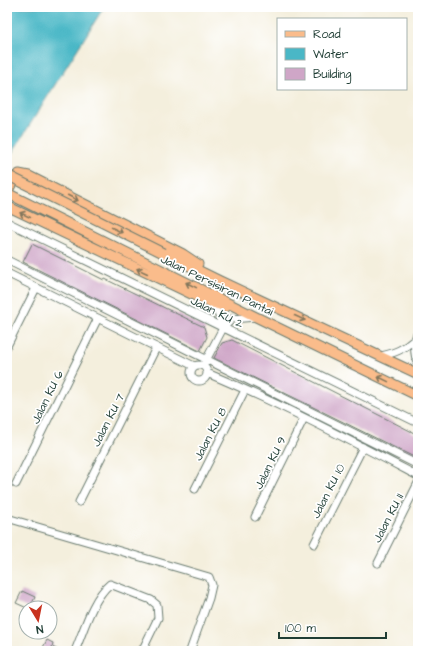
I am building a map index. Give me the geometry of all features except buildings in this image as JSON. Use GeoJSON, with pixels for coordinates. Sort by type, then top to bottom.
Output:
{"type":"FeatureCollection","features":[{"type":"Feature","properties":{"kind":"main road"},"geometry":{"type":"LineString","coordinates":[[7,192],[16,176],[19,174],[29,176],[182,254],[203,267],[220,281]]}},
{"type":"Feature","properties":{"kind":"main road","name":"Jalan Persisiran Pantai"},"geometry":{"type":"LineString","coordinates":[[7,175],[220,281],[418,374]]}},
{"type":"Feature","properties":{"kind":"main road","name":"Jalan Persisiran Pantai"},"geometry":{"type":"LineString","coordinates":[[7,192],[154,267],[418,396]]}},
{"type":"Feature","properties":{"kind":"main road"},"geometry":{"type":"LineString","coordinates":[[7,206],[206,301],[256,317]]}},
{"type":"Feature","properties":{"kind":"street","name":"Jalan KU 2"},"geometry":{"type":"LineString","coordinates":[[7,222],[418,423]]}},
{"type":"Feature","properties":{"kind":"street"},"geometry":{"type":"LineString","coordinates":[[7,260],[205,362],[418,465]]}},
{"type":"Feature","properties":{"kind":"street"},"geometry":{"type":"LineString","coordinates":[[7,273],[194,366],[205,362],[223,328],[232,319],[256,317]]}},
{"type":"Feature","properties":{"kind":"street"},"geometry":{"type":"LineString","coordinates":[[7,346],[36,288]]}},
{"type":"Feature","properties":{"kind":"street"},"geometry":{"type":"LineString","coordinates":[[206,301],[214,307],[218,313],[223,328]]}},
{"type":"Feature","properties":{"kind":"street","name":"Jalan KU 6"},"geometry":{"type":"LineString","coordinates":[[16,484],[98,318]]}},
{"type":"Feature","properties":{"kind":"street"},"geometry":{"type":"LineString","coordinates":[[418,330],[414,340],[414,352],[418,365]]}},
{"type":"Feature","properties":{"kind":"street"},"geometry":{"type":"LineString","coordinates":[[381,356],[399,352],[406,348],[414,340]]}},
{"type":"Feature","properties":{"kind":"street","name":"Jalan KU 7"},"geometry":{"type":"LineString","coordinates":[[79,502],[156,348]]}},
{"type":"Feature","properties":{"kind":"street"},"geometry":{"type":"LineString","coordinates":[[194,366],[190,373],[195,380],[203,380],[207,373],[205,362]]}},
{"type":"Feature","properties":{"kind":"street"},"geometry":{"type":"LineString","coordinates":[[207,373],[304,418],[418,476]]}},
{"type":"Feature","properties":{"kind":"street","name":"Jalan KU 8"},"geometry":{"type":"LineString","coordinates":[[195,489],[246,390]]}},
{"type":"Feature","properties":{"kind":"street","name":"Jalan KU 9"},"geometry":{"type":"LineString","coordinates":[[255,517],[304,418]]}},
{"type":"Feature","properties":{"kind":"street","name":"Jalan KU 10"},"geometry":{"type":"LineString","coordinates":[[314,544],[362,447]]}},
{"type":"Feature","properties":{"kind":"street","name":"Jalan KU 11"},"geometry":{"type":"LineString","coordinates":[[378,563],[418,483]]}},
{"type":"Feature","properties":{"kind":"street"},"geometry":{"type":"LineString","coordinates":[[7,518],[209,577],[212,585],[209,598],[190,651]]}},
{"type":"Feature","properties":{"kind":"street"},"geometry":{"type":"LineString","coordinates":[[75,651],[98,598],[104,589],[110,584],[151,600],[157,605],[158,618],[142,651]]}},
{"type":"Feature","properties":{"kind":"water"},"geometry":{"type":"Polygon","coordinates":[[[7,7],[104,7],[7,161],[7,7]]]}}]}
